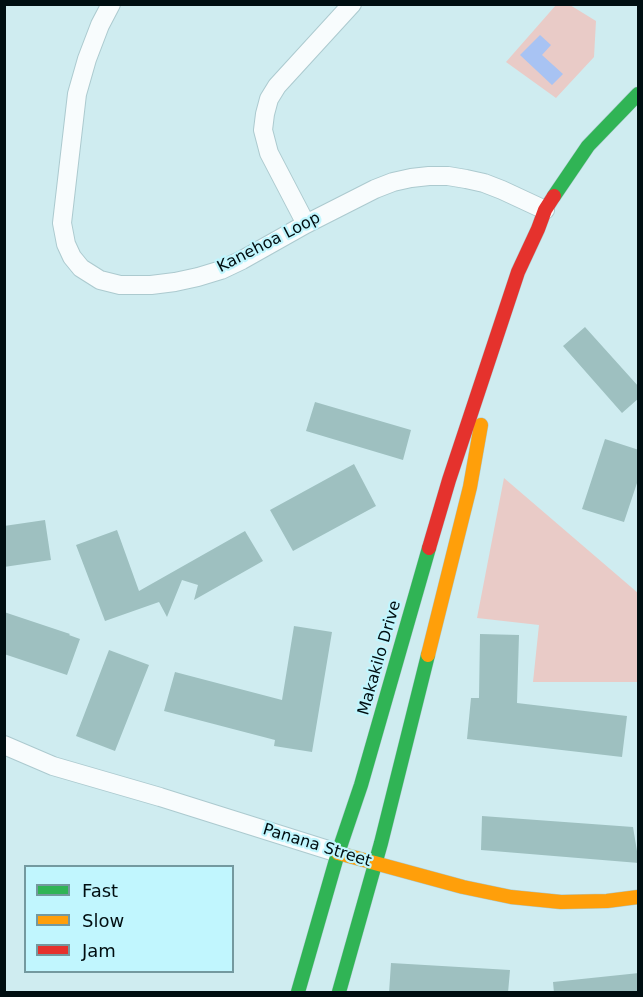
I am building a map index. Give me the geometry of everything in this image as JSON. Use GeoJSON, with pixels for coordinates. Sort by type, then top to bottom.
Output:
{"type":"FeatureCollection","features":[{"type":"Feature","properties":{"kind":"main road","name":"Makakilo Drive"},"geometry":{"type":"LineString","coordinates":[[298,993],[449,480],[518,272],[545,210],[588,146],[639,94]]}},
{"type":"Feature","properties":{"kind":"main road","name":"Makakilo Drive"},"geometry":{"type":"LineString","coordinates":[[339,993],[376,863],[470,487],[497,333]]}},
{"type":"Feature","properties":{"kind":"main road","name":"Panana Street"},"geometry":{"type":"LineString","coordinates":[[338,853],[463,887],[511,897],[561,902],[607,901],[639,897]]}},
{"type":"Feature","properties":{"kind":"street","name":"Kanehoa Loop"},"geometry":{"type":"LineString","coordinates":[[111,4],[87,59],[77,94],[62,223],[66,244],[76,263],[93,277],[113,284],[151,285],[175,282],[221,270],[375,189],[411,178],[429,176],[484,183],[545,210]]}},
{"type":"Feature","properties":{"kind":"street"},"geometry":{"type":"LineString","coordinates":[[306,224],[268,153],[263,130],[265,114],[269,99],[277,86],[352,4]]}},
{"type":"Feature","properties":{"kind":"street","name":"Panana Street"},"geometry":{"type":"LineString","coordinates":[[4,745],[53,766],[338,853]]}},
{"type":"Feature","properties":{"kind":"shaded area"},"geometry":{"type":"Polygon","coordinates":[[[556,5],[570,5],[596,21],[594,57],[556,98],[506,62],[556,5]]]}},
{"type":"Feature","properties":{"kind":"shaded area"},"geometry":{"type":"Polygon","coordinates":[[[504,478],[638,593],[638,682],[533,682],[539,625],[477,618],[504,478]]]}},
{"type":"Feature","properties":{"kind":"water"},"geometry":{"type":"Polygon","coordinates":[[[540,35],[551,45],[542,55],[563,74],[552,85],[520,55],[540,35]]]}},
{"type":"Feature","properties":{"kind":"building"},"geometry":{"type":"Polygon","coordinates":[[[585,327],[639,387],[639,398],[622,413],[563,346],[585,327]]]}},
{"type":"Feature","properties":{"kind":"building"},"geometry":{"type":"Polygon","coordinates":[[[315,402],[411,430],[403,460],[306,431],[315,402]]]}},
{"type":"Feature","properties":{"kind":"building"},"geometry":{"type":"Polygon","coordinates":[[[605,439],[639,450],[639,477],[624,522],[582,509],[605,439]]]}},
{"type":"Feature","properties":{"kind":"building"},"geometry":{"type":"Polygon","coordinates":[[[354,464],[376,506],[293,551],[270,510],[354,464]]]}},
{"type":"Feature","properties":{"kind":"building"},"geometry":{"type":"Polygon","coordinates":[[[45,520],[51,560],[4,567],[4,526],[45,520]]]}},
{"type":"Feature","properties":{"kind":"building"},"geometry":{"type":"Polygon","coordinates":[[[117,530],[139,591],[245,531],[263,561],[194,600],[198,585],[182,580],[167,617],[159,602],[105,621],[76,545],[117,530]]]}},
{"type":"Feature","properties":{"kind":"building"},"geometry":{"type":"Polygon","coordinates":[[[4,612],[80,639],[67,675],[4,654],[4,612]]]}},
{"type":"Feature","properties":{"kind":"building"},"geometry":{"type":"Polygon","coordinates":[[[294,626],[332,632],[312,752],[274,746],[275,740],[164,711],[175,672],[282,700],[294,626]]]}},
{"type":"Feature","properties":{"kind":"building"},"geometry":{"type":"Polygon","coordinates":[[[480,634],[519,635],[517,703],[627,716],[622,757],[467,739],[471,698],[479,698],[480,634]]]}},
{"type":"Feature","properties":{"kind":"building"},"geometry":{"type":"Polygon","coordinates":[[[109,650],[149,665],[115,751],[76,736],[109,650]]]}},
{"type":"Feature","properties":{"kind":"building"},"geometry":{"type":"Polygon","coordinates":[[[482,816],[633,827],[639,863],[481,850],[482,816]]]}},
{"type":"Feature","properties":{"kind":"building"},"geometry":{"type":"Polygon","coordinates":[[[391,963],[510,970],[508,993],[389,993],[391,963]]]}},
{"type":"Feature","properties":{"kind":"building"},"geometry":{"type":"Polygon","coordinates":[[[639,973],[639,993],[554,993],[553,982],[639,973]]]}},
{"type":"Feature","properties":{"kind":"traffic: fast"},"geometry":{"type":"LineString","coordinates":[[554,196],[588,146],[638,94]]}},
{"type":"Feature","properties":{"kind":"traffic: fast"},"geometry":{"type":"LineString","coordinates":[[298,992],[338,853],[361,785],[429,548]]}},
{"type":"Feature","properties":{"kind":"traffic: fast"},"geometry":{"type":"LineString","coordinates":[[339,992],[381,843],[428,655]]}},
{"type":"Feature","properties":{"kind":"traffic: slow"},"geometry":{"type":"LineString","coordinates":[[428,655],[470,487],[481,425]]}},
{"type":"Feature","properties":{"kind":"traffic: slow"},"geometry":{"type":"LineString","coordinates":[[338,853],[463,887],[511,897],[561,902],[607,901],[638,897]]}},
{"type":"Feature","properties":{"kind":"traffic: jam"},"geometry":{"type":"LineString","coordinates":[[429,548],[449,480],[518,272],[545,210],[554,196]]}}]}
